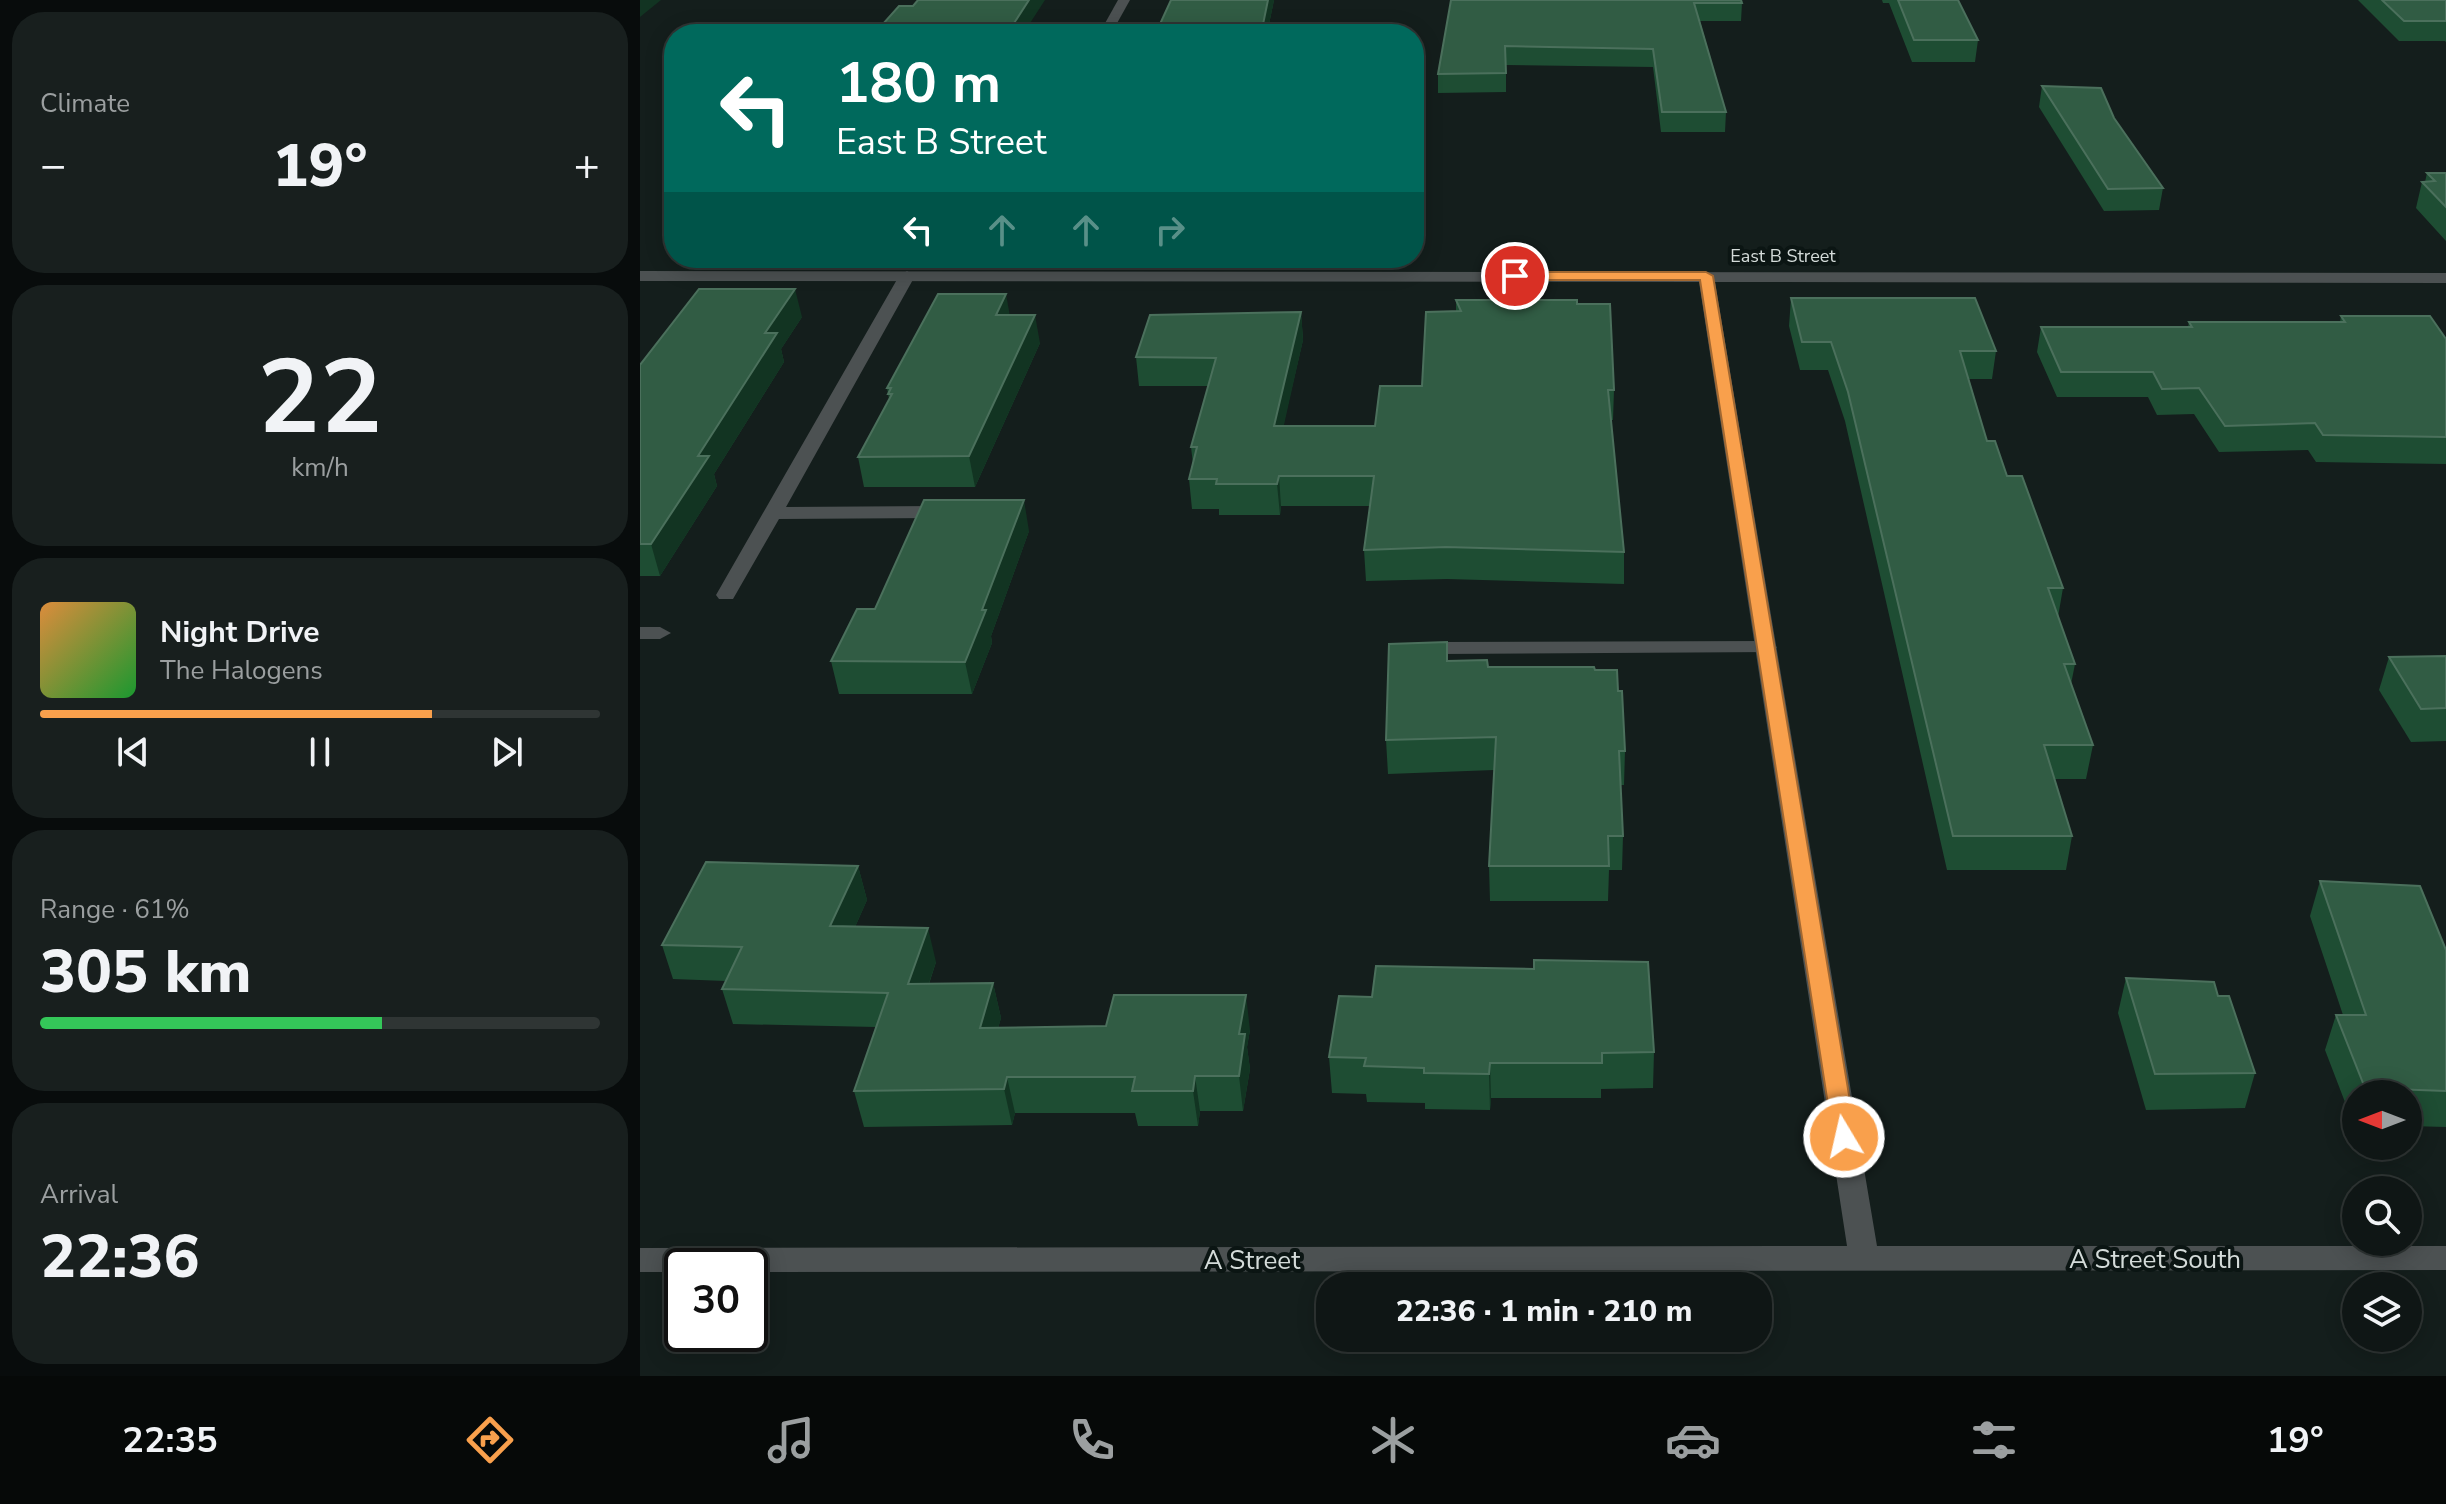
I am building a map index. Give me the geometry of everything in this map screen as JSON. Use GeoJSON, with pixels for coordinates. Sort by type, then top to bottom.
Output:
{"type":"FeatureCollection","features":[{"type":"Feature","properties":{"kind":"street"},"geometry":{"type":"LineString","coordinates":[[1111,24],[1124,0]]}},
{"type":"Feature","properties":{"kind":"street"},"geometry":{"type":"LineString","coordinates":[[972,276],[976,268]]}},
{"type":"Feature","properties":{"kind":"street","name":"East B Street"},"geometry":{"type":"LineString","coordinates":[[640,276],[2446,278]]}},
{"type":"Feature","properties":{"kind":"street"},"geometry":{"type":"LineString","coordinates":[[726,595],[907,276]]}},
{"type":"Feature","properties":{"kind":"street"},"geometry":{"type":"LineString","coordinates":[[1706,276],[1864,1259]]}},
{"type":"Feature","properties":{"kind":"street"},"geometry":{"type":"LineString","coordinates":[[773,513],[937,512]]}},
{"type":"Feature","properties":{"kind":"street"},"geometry":{"type":"LineString","coordinates":[[1440,648],[1766,647]]}},
{"type":"Feature","properties":{"kind":"street","name":"A Street South"},"geometry":{"type":"LineString","coordinates":[[1864,1259],[2446,1258]]}},
{"type":"Feature","properties":{"kind":"street","name":"A Street"},"geometry":{"type":"LineString","coordinates":[[640,1260],[1864,1259]]}},
{"type":"Feature","properties":{"kind":"building"},"geometry":{"type":"Polygon","coordinates":[[[918,0],[1029,0],[1013,24],[883,24],[899,6],[913,6],[918,0]]]}},
{"type":"Feature","properties":{"kind":"building"},"geometry":{"type":"Polygon","coordinates":[[[1171,0],[1268,0],[1263,24],[1160,24],[1171,0]]]}},
{"type":"Feature","properties":{"kind":"building"},"geometry":{"type":"Polygon","coordinates":[[[1451,0],[1741,0],[1742,3],[1694,3],[1726,112],[1662,112],[1653,49],[1505,46],[1506,73],[1438,74],[1451,0]]]}},
{"type":"Feature","properties":{"kind":"building"},"geometry":{"type":"Polygon","coordinates":[[[1898,0],[1958,0],[1978,40],[1914,40],[1898,0]]]}},
{"type":"Feature","properties":{"kind":"building"},"geometry":{"type":"Polygon","coordinates":[[[2382,0],[2446,0],[2446,21],[2404,21],[2382,0]]]}},
{"type":"Feature","properties":{"kind":"building"},"geometry":{"type":"Polygon","coordinates":[[[2042,86],[2101,88],[2114,118],[2163,188],[2108,189],[2042,86]]]}},
{"type":"Feature","properties":{"kind":"building"},"geometry":{"type":"Polygon","coordinates":[[[2427,173],[2446,173],[2446,207],[2422,182],[2435,181],[2427,173]]]}},
{"type":"Feature","properties":{"kind":"building"},"geometry":{"type":"Polygon","coordinates":[[[699,289],[795,289],[765,333],[777,333],[698,456],[709,456],[651,544],[640,544],[640,365],[699,289]]]}},
{"type":"Feature","properties":{"kind":"building"},"geometry":{"type":"Polygon","coordinates":[[[938,294],[1006,294],[996,315],[1035,315],[969,456],[858,457],[892,394],[888,394],[891,388],[887,388],[938,294]]]}},
{"type":"Feature","properties":{"kind":"building"},"geometry":{"type":"Polygon","coordinates":[[[1791,298],[1975,298],[1996,351],[1960,351],[1987,441],[1995,441],[2007,476],[2022,476],[2063,588],[2048,588],[2075,664],[2064,664],[2093,745],[2044,745],[2072,836],[1953,836],[1848,392],[1831,342],[1802,342],[1791,298]]]}},
{"type":"Feature","properties":{"kind":"building"},"geometry":{"type":"Polygon","coordinates":[[[1456,300],[1577,300],[1577,304],[1610,304],[1614,390],[1608,390],[1624,552],[1446,547],[1364,550],[1374,476],[1279,476],[1277,484],[1216,484],[1217,479],[1189,479],[1197,447],[1191,447],[1216,358],[1136,357],[1150,315],[1301,312],[1274,426],[1375,426],[1380,386],[1422,386],[1426,312],[1461,311],[1456,300]]]}},
{"type":"Feature","properties":{"kind":"building"},"geometry":{"type":"Polygon","coordinates":[[[2341,316],[2430,316],[2446,339],[2446,437],[2323,435],[2315,423],[2225,426],[2199,388],[2162,389],[2153,372],[2061,372],[2041,327],[2192,327],[2189,322],[2345,322],[2341,316]]]}},
{"type":"Feature","properties":{"kind":"building"},"geometry":{"type":"Polygon","coordinates":[[[924,500],[1024,500],[965,662],[831,661],[857,609],[875,609],[924,500]]]}},
{"type":"Feature","properties":{"kind":"building"},"geometry":{"type":"Polygon","coordinates":[[[1447,642],[1447,661],[1487,660],[1488,667],[1594,667],[1595,670],[1617,670],[1618,691],[1622,691],[1625,751],[1619,751],[1623,836],[1608,836],[1609,866],[1489,866],[1496,737],[1386,740],[1389,644],[1447,642]]]}},
{"type":"Feature","properties":{"kind":"building"},"geometry":{"type":"Polygon","coordinates":[[[2446,656],[2446,708],[2421,709],[2389,657],[2446,656]]]}},
{"type":"Feature","properties":{"kind":"building"},"geometry":{"type":"Polygon","coordinates":[[[706,862],[858,866],[830,926],[928,928],[908,984],[993,983],[980,1028],[1106,1026],[1114,995],[1246,995],[1239,1034],[1245,1034],[1239,1076],[1195,1076],[1193,1091],[1132,1091],[1135,1077],[1007,1077],[1004,1089],[854,1091],[888,993],[722,989],[742,947],[662,945],[706,862]]]}},
{"type":"Feature","properties":{"kind":"building"},"geometry":{"type":"Polygon","coordinates":[[[2320,881],[2420,886],[2446,950],[2446,1091],[2422,1090],[2422,1080],[2362,1080],[2336,1015],[2366,1015],[2320,881]]]}},
{"type":"Feature","properties":{"kind":"building"},"geometry":{"type":"Polygon","coordinates":[[[1534,960],[1648,962],[1654,1052],[1602,1053],[1602,1063],[1490,1063],[1489,1074],[1424,1073],[1424,1068],[1364,1066],[1366,1058],[1329,1057],[1339,996],[1372,997],[1376,966],[1534,969],[1534,960]]]}},
{"type":"Feature","properties":{"kind":"building"},"geometry":{"type":"Polygon","coordinates":[[[2126,978],[2214,982],[2218,996],[2229,996],[2255,1073],[2155,1074],[2126,978]]]}},
{"type":"Feature","properties":{"kind":"route"},"geometry":{"type":"LineString","coordinates":[[1515,276],[1706,276],[1844,1137]]}}]}
